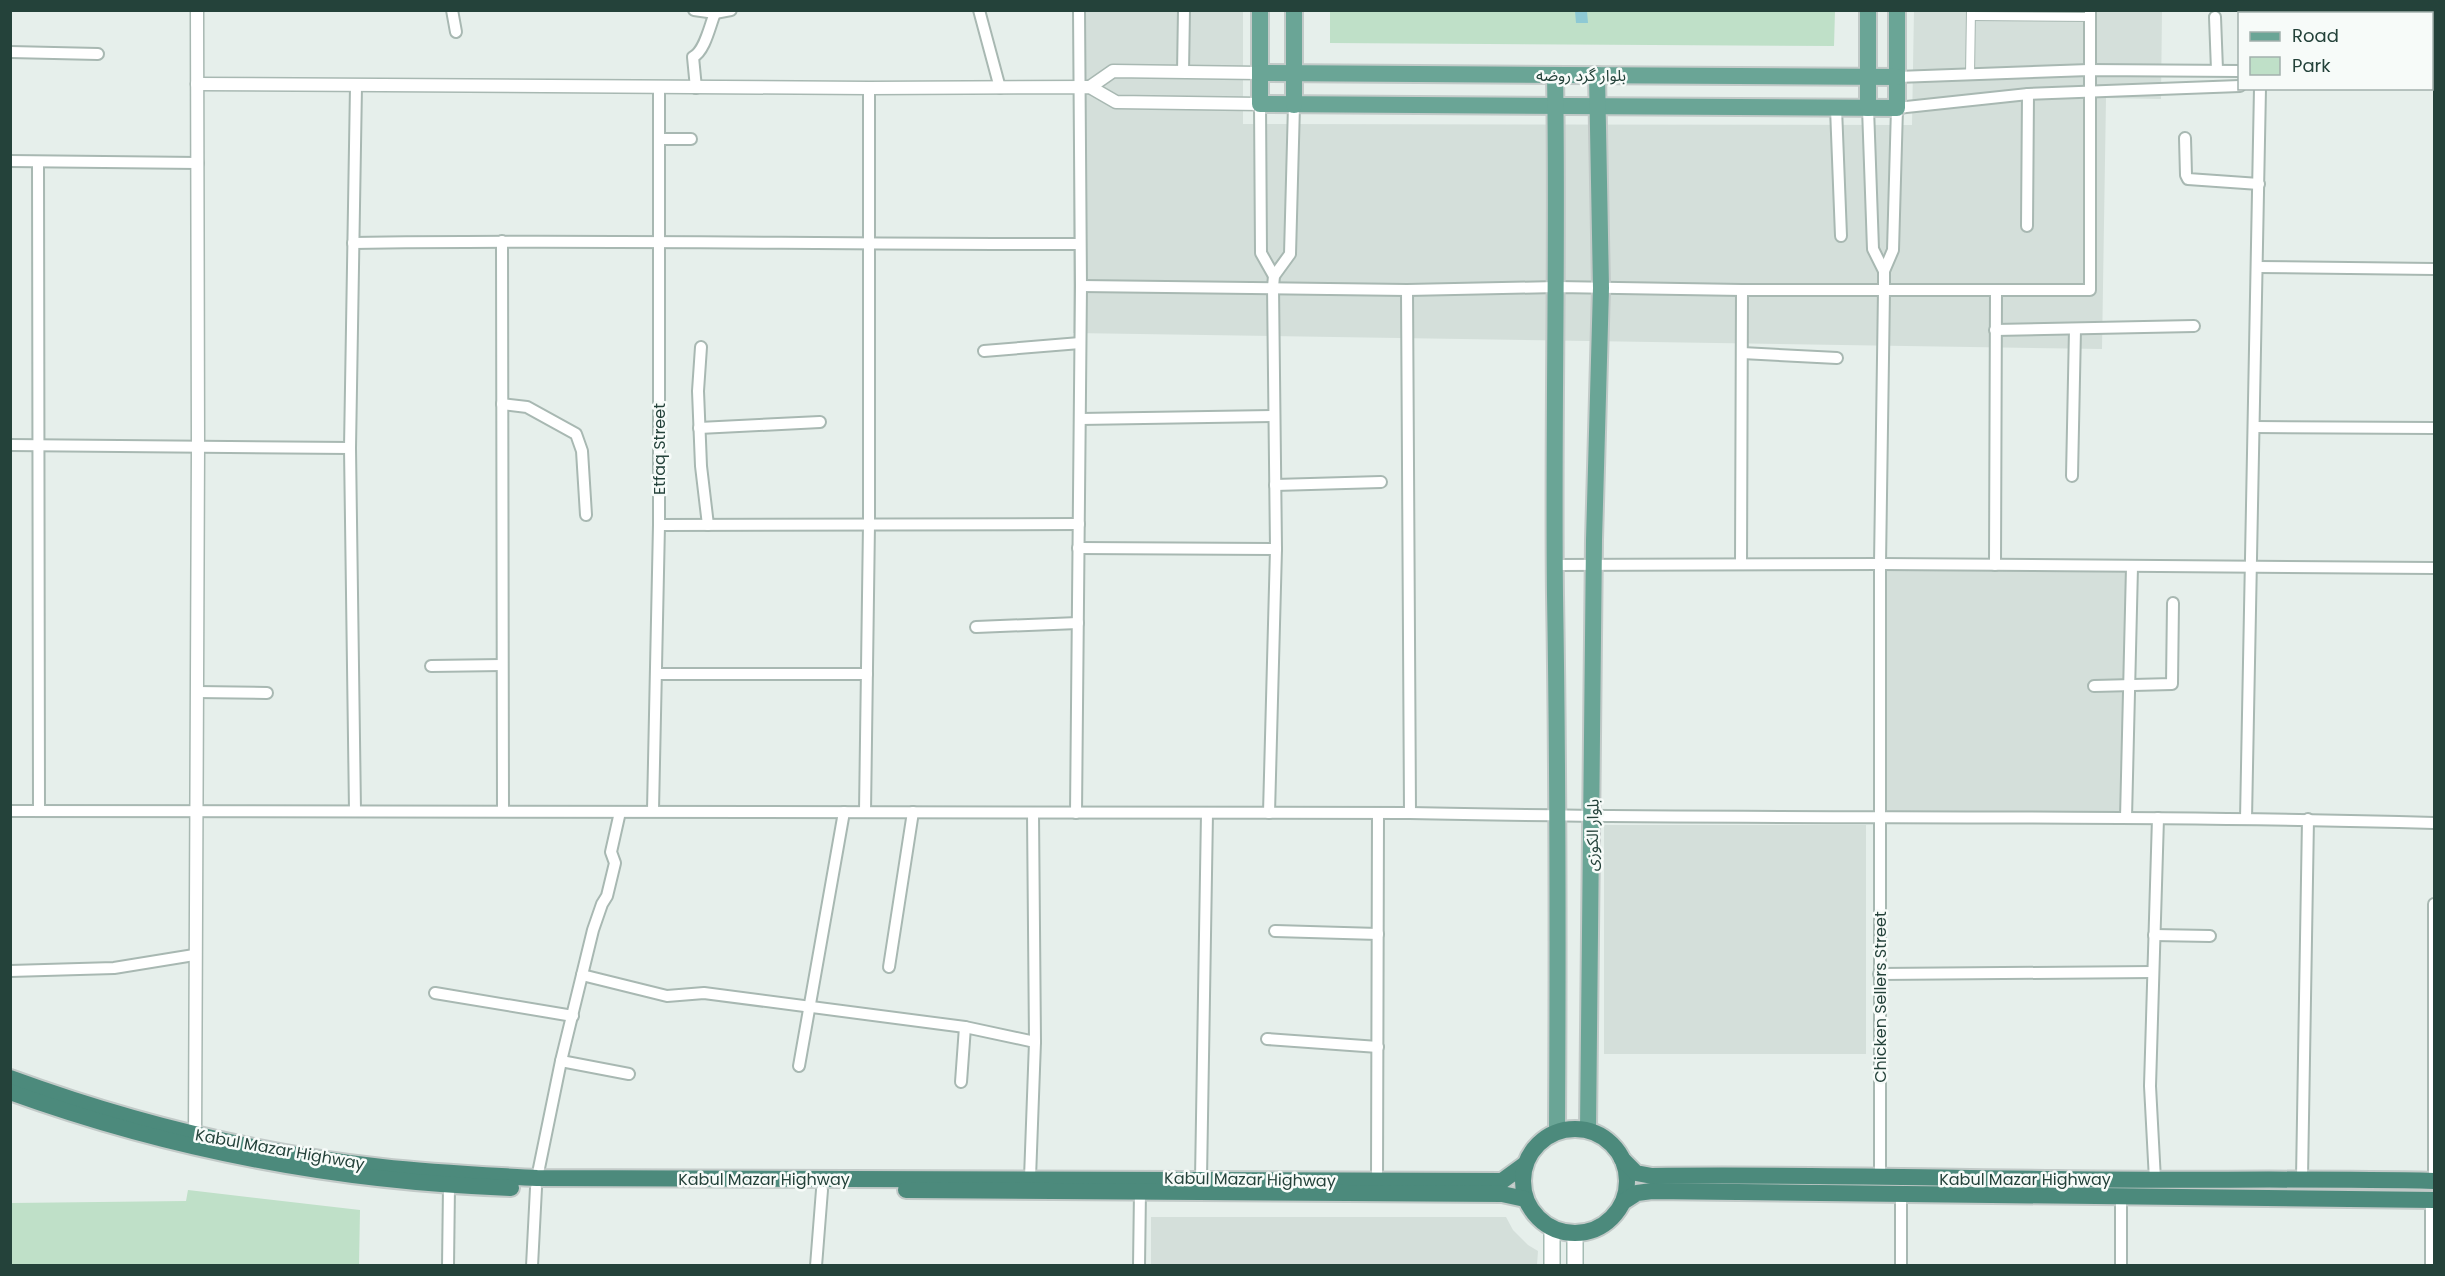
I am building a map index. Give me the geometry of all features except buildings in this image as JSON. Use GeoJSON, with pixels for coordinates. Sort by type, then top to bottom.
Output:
{"type":"FeatureCollection","features":[{"type":"Feature","properties":{"kind":"highway","name":"Kabul Mazar Highway"},"geometry":{"type":"LineString","coordinates":[[10,1078],[195,1142],[381,1167],[536,1183],[822,1190],[1502,1194],[1525,1199]]}},
{"type":"Feature","properties":{"kind":"highway","name":"Kabul Mazar Highway"},"geometry":{"type":"LineString","coordinates":[[10,1092],[61,1110],[195,1142],[286,1167],[381,1180],[449,1186],[536,1183],[1030,1178],[1502,1181],[1524,1165]]}},
{"type":"Feature","properties":{"kind":"highway"},"geometry":{"type":"LineString","coordinates":[[1573,1128],[1588,1130],[1602,1136],[1614,1146],[1622,1159],[1627,1173],[1627,1188],[1623,1202],[1615,1215],[1604,1225],[1590,1231],[1575,1233],[1552,1229],[1532,1212],[1525,1199],[1522,1182],[1524,1165],[1532,1150],[1543,1139],[1557,1131],[1573,1128]]}},
{"type":"Feature","properties":{"kind":"highway","name":"Kabul Mazar Highway"},"geometry":{"type":"LineString","coordinates":[[1622,1159],[1636,1173],[1652,1176],[1767,1174],[1880,1178],[2155,1180],[2302,1178],[2434,1181]]}},
{"type":"Feature","properties":{"kind":"highway","name":"Kabul Mazar Highway"},"geometry":{"type":"LineString","coordinates":[[1623,1202],[1637,1193],[1652,1191],[2433,1200]]}},
{"type":"Feature","properties":{"kind":"main road"},"geometry":{"type":"LineString","coordinates":[[1260,10],[1260,104]]}},
{"type":"Feature","properties":{"kind":"main road"},"geometry":{"type":"LineString","coordinates":[[1294,10],[1294,105]]}},
{"type":"Feature","properties":{"kind":"main road"},"geometry":{"type":"LineString","coordinates":[[1868,10],[1868,108]]}},
{"type":"Feature","properties":{"kind":"main road"},"geometry":{"type":"LineString","coordinates":[[1897,10],[1897,108]]}},
{"type":"Feature","properties":{"kind":"main road","name":"بلوار گرد روضه"},"geometry":{"type":"LineString","coordinates":[[1260,73],[1897,77]]}},
{"type":"Feature","properties":{"kind":"main road","name":"بلوار الکوزی"},"geometry":{"type":"LineString","coordinates":[[1555,75],[1559,816],[1557,1131]]}},
{"type":"Feature","properties":{"kind":"main road","name":"بلوار الکوزی"},"geometry":{"type":"LineString","coordinates":[[1588,1130],[1594,540],[1601,288],[1597,75]]}},
{"type":"Feature","properties":{"kind":"main road","name":"بلوار گرد روضه"},"geometry":{"type":"LineString","coordinates":[[1260,104],[1897,108]]}},
{"type":"Feature","properties":{"kind":"main road"},"geometry":{"type":"LineString","coordinates":[[1552,1229],[1552,1266]]}},
{"type":"Feature","properties":{"kind":"main road"},"geometry":{"type":"LineString","coordinates":[[1575,1233],[1575,1266]]}},
{"type":"Feature","properties":{"kind":"street"},"geometry":{"type":"LineString","coordinates":[[195,1142],[197,10]]}},
{"type":"Feature","properties":{"kind":"street"},"geometry":{"type":"LineString","coordinates":[[452,10],[456,32]]}},
{"type":"Feature","properties":{"kind":"street"},"geometry":{"type":"LineString","coordinates":[[694,10],[715,13],[731,10]]}},
{"type":"Feature","properties":{"kind":"street"},"geometry":{"type":"LineString","coordinates":[[979,10],[1000,88]]}},
{"type":"Feature","properties":{"kind":"street"},"geometry":{"type":"LineString","coordinates":[[1076,813],[1080,244],[1085,87],[1079,10]]}},
{"type":"Feature","properties":{"kind":"street"},"geometry":{"type":"LineString","coordinates":[[1183,72],[1184,10]]}},
{"type":"Feature","properties":{"kind":"street"},"geometry":{"type":"LineString","coordinates":[[696,88],[693,57],[703,45],[715,13]]}},
{"type":"Feature","properties":{"kind":"street"},"geometry":{"type":"LineString","coordinates":[[1081,286],[1274,282],[1407,290],[1557,287],[1742,290],[2090,290],[2090,14],[1971,13],[1970,75]]}},
{"type":"Feature","properties":{"kind":"street"},"geometry":{"type":"LineString","coordinates":[[2215,17],[2217,70]]}},
{"type":"Feature","properties":{"kind":"street"},"geometry":{"type":"LineString","coordinates":[[10,52],[98,54]]}},
{"type":"Feature","properties":{"kind":"street"},"geometry":{"type":"LineString","coordinates":[[1897,77],[2089,70],[2238,71]]}},
{"type":"Feature","properties":{"kind":"street"},"geometry":{"type":"LineString","coordinates":[[1085,87],[1113,71],[1260,73]]}},
{"type":"Feature","properties":{"kind":"street"},"geometry":{"type":"LineString","coordinates":[[197,84],[696,88],[1085,87],[1116,102],[1260,104],[1262,253],[1274,282],[1276,549],[1269,813]]}},
{"type":"Feature","properties":{"kind":"street"},"geometry":{"type":"LineString","coordinates":[[355,811],[350,448],[356,86]]}},
{"type":"Feature","properties":{"kind":"street"},"geometry":{"type":"LineString","coordinates":[[1884,271],[1893,250],[1897,108],[2089,90],[2238,86]]}},
{"type":"Feature","properties":{"kind":"street","name":"Etfaq Street"},"geometry":{"type":"LineString","coordinates":[[653,810],[658,525],[659,87]]}},
{"type":"Feature","properties":{"kind":"street"},"geometry":{"type":"LineString","coordinates":[[865,812],[869,525],[867,245],[869,88]]}},
{"type":"Feature","properties":{"kind":"street"},"geometry":{"type":"LineString","coordinates":[[2246,819],[2260,90]]}},
{"type":"Feature","properties":{"kind":"street"},"geometry":{"type":"LineString","coordinates":[[2027,226],[2028,94]]}},
{"type":"Feature","properties":{"kind":"street"},"geometry":{"type":"LineString","coordinates":[[1274,282],[1290,254],[1294,105]]}},
{"type":"Feature","properties":{"kind":"street"},"geometry":{"type":"LineString","coordinates":[[1836,108],[1841,236]]}},
{"type":"Feature","properties":{"kind":"street"},"geometry":{"type":"LineString","coordinates":[[1868,108],[1873,249],[1884,271]]}},
{"type":"Feature","properties":{"kind":"street"},"geometry":{"type":"LineString","coordinates":[[2185,138],[2188,179],[2259,184]]}},
{"type":"Feature","properties":{"kind":"street"},"geometry":{"type":"LineString","coordinates":[[659,139],[691,139]]}},
{"type":"Feature","properties":{"kind":"street"},"geometry":{"type":"LineString","coordinates":[[10,161],[198,163]]}},
{"type":"Feature","properties":{"kind":"street"},"geometry":{"type":"LineString","coordinates":[[38,162],[39,811]]}},
{"type":"Feature","properties":{"kind":"street"},"geometry":{"type":"LineString","coordinates":[[353,243],[502,241],[867,245],[1080,244]]}},
{"type":"Feature","properties":{"kind":"street"},"geometry":{"type":"LineString","coordinates":[[502,241],[502,811]]}},
{"type":"Feature","properties":{"kind":"street"},"geometry":{"type":"LineString","coordinates":[[2257,267],[2434,269]]}},
{"type":"Feature","properties":{"kind":"street","name":"Chicken Sellers Street"},"geometry":{"type":"LineString","coordinates":[[1880,1178],[1880,564],[1884,271]]}},
{"type":"Feature","properties":{"kind":"street"},"geometry":{"type":"LineString","coordinates":[[1407,290],[1410,813]]}},
{"type":"Feature","properties":{"kind":"street"},"geometry":{"type":"LineString","coordinates":[[1741,564],[1742,290]]}},
{"type":"Feature","properties":{"kind":"street"},"geometry":{"type":"LineString","coordinates":[[1995,565],[1996,290]]}},
{"type":"Feature","properties":{"kind":"street"},"geometry":{"type":"LineString","coordinates":[[1995,330],[2194,326]]}},
{"type":"Feature","properties":{"kind":"street"},"geometry":{"type":"LineString","coordinates":[[2073,476],[2075,329]]}},
{"type":"Feature","properties":{"kind":"street"},"geometry":{"type":"LineString","coordinates":[[984,351],[1080,343]]}},
{"type":"Feature","properties":{"kind":"street"},"geometry":{"type":"LineString","coordinates":[[701,347],[698,391],[700,466],[708,525]]}},
{"type":"Feature","properties":{"kind":"street"},"geometry":{"type":"LineString","coordinates":[[1742,353],[1837,358]]}},
{"type":"Feature","properties":{"kind":"street"},"geometry":{"type":"LineString","coordinates":[[502,404],[527,407],[576,434],[582,451],[586,515]]}},
{"type":"Feature","properties":{"kind":"street"},"geometry":{"type":"LineString","coordinates":[[1080,419],[1274,416]]}},
{"type":"Feature","properties":{"kind":"street"},"geometry":{"type":"LineString","coordinates":[[699,428],[820,422]]}},
{"type":"Feature","properties":{"kind":"street"},"geometry":{"type":"LineString","coordinates":[[2254,427],[2434,428]]}},
{"type":"Feature","properties":{"kind":"street"},"geometry":{"type":"LineString","coordinates":[[10,446],[350,448]]}},
{"type":"Feature","properties":{"kind":"street"},"geometry":{"type":"LineString","coordinates":[[1275,485],[1381,482]]}},
{"type":"Feature","properties":{"kind":"street"},"geometry":{"type":"LineString","coordinates":[[658,525],[1079,524]]}},
{"type":"Feature","properties":{"kind":"street"},"geometry":{"type":"LineString","coordinates":[[1078,548],[1276,549]]}},
{"type":"Feature","properties":{"kind":"street"},"geometry":{"type":"LineString","coordinates":[[1556,565],[1880,564],[2434,568]]}},
{"type":"Feature","properties":{"kind":"street"},"geometry":{"type":"LineString","coordinates":[[2126,818],[2132,567]]}},
{"type":"Feature","properties":{"kind":"street"},"geometry":{"type":"LineString","coordinates":[[2094,686],[2172,684],[2173,603]]}},
{"type":"Feature","properties":{"kind":"street"},"geometry":{"type":"LineString","coordinates":[[976,627],[1078,623]]}},
{"type":"Feature","properties":{"kind":"street"},"geometry":{"type":"LineString","coordinates":[[431,666],[502,665]]}},
{"type":"Feature","properties":{"kind":"street"},"geometry":{"type":"LineString","coordinates":[[656,674],[867,674]]}},
{"type":"Feature","properties":{"kind":"street"},"geometry":{"type":"LineString","coordinates":[[196,692],[267,693]]}},
{"type":"Feature","properties":{"kind":"street"},"geometry":{"type":"LineString","coordinates":[[10,810],[1410,813],[1592,818],[2158,818],[2434,823]]}},
{"type":"Feature","properties":{"kind":"street"},"geometry":{"type":"LineString","coordinates":[[532,1266],[536,1183],[561,1061],[593,930],[607,896],[615,863],[612,852],[620,812]]}},
{"type":"Feature","properties":{"kind":"street"},"geometry":{"type":"LineString","coordinates":[[798,1066],[844,812]]}},
{"type":"Feature","properties":{"kind":"street"},"geometry":{"type":"LineString","coordinates":[[889,967],[913,812]]}},
{"type":"Feature","properties":{"kind":"street"},"geometry":{"type":"LineString","coordinates":[[1030,1178],[1035,1042],[1033,813]]}},
{"type":"Feature","properties":{"kind":"street"},"geometry":{"type":"LineString","coordinates":[[1201,1179],[1207,813]]}},
{"type":"Feature","properties":{"kind":"street"},"geometry":{"type":"LineString","coordinates":[[1377,1181],[1378,813]]}},
{"type":"Feature","properties":{"kind":"street"},"geometry":{"type":"LineString","coordinates":[[2155,1180],[2150,1086],[2158,818]]}},
{"type":"Feature","properties":{"kind":"street"},"geometry":{"type":"LineString","coordinates":[[2302,1178],[2308,819]]}},
{"type":"Feature","properties":{"kind":"street"},"geometry":{"type":"LineString","coordinates":[[2434,904],[2434,1181]]}},
{"type":"Feature","properties":{"kind":"street"},"geometry":{"type":"LineString","coordinates":[[1275,931],[1378,934]]}},
{"type":"Feature","properties":{"kind":"street"},"geometry":{"type":"LineString","coordinates":[[2154,935],[2210,936]]}},
{"type":"Feature","properties":{"kind":"street"},"geometry":{"type":"LineString","coordinates":[[10,971],[114,968],[194,955]]}},
{"type":"Feature","properties":{"kind":"street"},"geometry":{"type":"LineString","coordinates":[[1879,974],[2153,972]]}},
{"type":"Feature","properties":{"kind":"street"},"geometry":{"type":"LineString","coordinates":[[582,975],[667,996],[704,993],[965,1027],[1035,1042]]}},
{"type":"Feature","properties":{"kind":"street"},"geometry":{"type":"LineString","coordinates":[[435,993],[573,1016]]}},
{"type":"Feature","properties":{"kind":"street"},"geometry":{"type":"LineString","coordinates":[[961,1082],[965,1027]]}},
{"type":"Feature","properties":{"kind":"street"},"geometry":{"type":"LineString","coordinates":[[1267,1039],[1378,1047]]}},
{"type":"Feature","properties":{"kind":"street"},"geometry":{"type":"LineString","coordinates":[[561,1061],[629,1074]]}},
{"type":"Feature","properties":{"kind":"street"},"geometry":{"type":"LineString","coordinates":[[448,1266],[449,1186]]}},
{"type":"Feature","properties":{"kind":"street"},"geometry":{"type":"LineString","coordinates":[[816,1266],[822,1190]]}},
{"type":"Feature","properties":{"kind":"street"},"geometry":{"type":"LineString","coordinates":[[1138,1266],[1140,1191]]}},
{"type":"Feature","properties":{"kind":"street"},"geometry":{"type":"LineString","coordinates":[[1901,1194],[1901,1266]]}},
{"type":"Feature","properties":{"kind":"street"},"geometry":{"type":"LineString","coordinates":[[2121,1196],[2121,1266]]}},
{"type":"Feature","properties":{"kind":"street"},"geometry":{"type":"LineString","coordinates":[[2431,1266],[2433,1200]]}},
{"type":"Feature","properties":{"kind":"shaded area"},"geometry":{"type":"Polygon","coordinates":[[[1914,10],[2162,11],[2161,99],[2106,98],[2102,349],[1073,333],[1073,11],[1243,11],[1243,124],[1912,125],[1914,10]]]}},
{"type":"Feature","properties":{"kind":"shaded area"},"geometry":{"type":"Polygon","coordinates":[[[1880,564],[2132,567],[2126,818],[1881,817],[1880,564]]]}},
{"type":"Feature","properties":{"kind":"shaded area"},"geometry":{"type":"Polygon","coordinates":[[[1604,825],[1866,825],[1866,1054],[1604,1054],[1604,825]]]}},
{"type":"Feature","properties":{"kind":"shaded area"},"geometry":{"type":"Polygon","coordinates":[[[1151,1217],[1506,1217],[1513,1230],[1528,1245],[1538,1251],[1537,1265],[1151,1265],[1151,1217]]]}},
{"type":"Feature","properties":{"kind":"green space"},"geometry":{"type":"Polygon","coordinates":[[[1330,11],[1835,11],[1834,46],[1330,43],[1330,11]]]}},
{"type":"Feature","properties":{"kind":"green space"},"geometry":{"type":"Polygon","coordinates":[[[188,1190],[360,1210],[359,1265],[11,1265],[11,1203],[186,1201],[188,1190]]]}},
{"type":"Feature","properties":{"kind":"water"},"geometry":{"type":"Polygon","coordinates":[[[1575,11],[1587,11],[1588,23],[1576,23],[1575,11]]]}}]}
